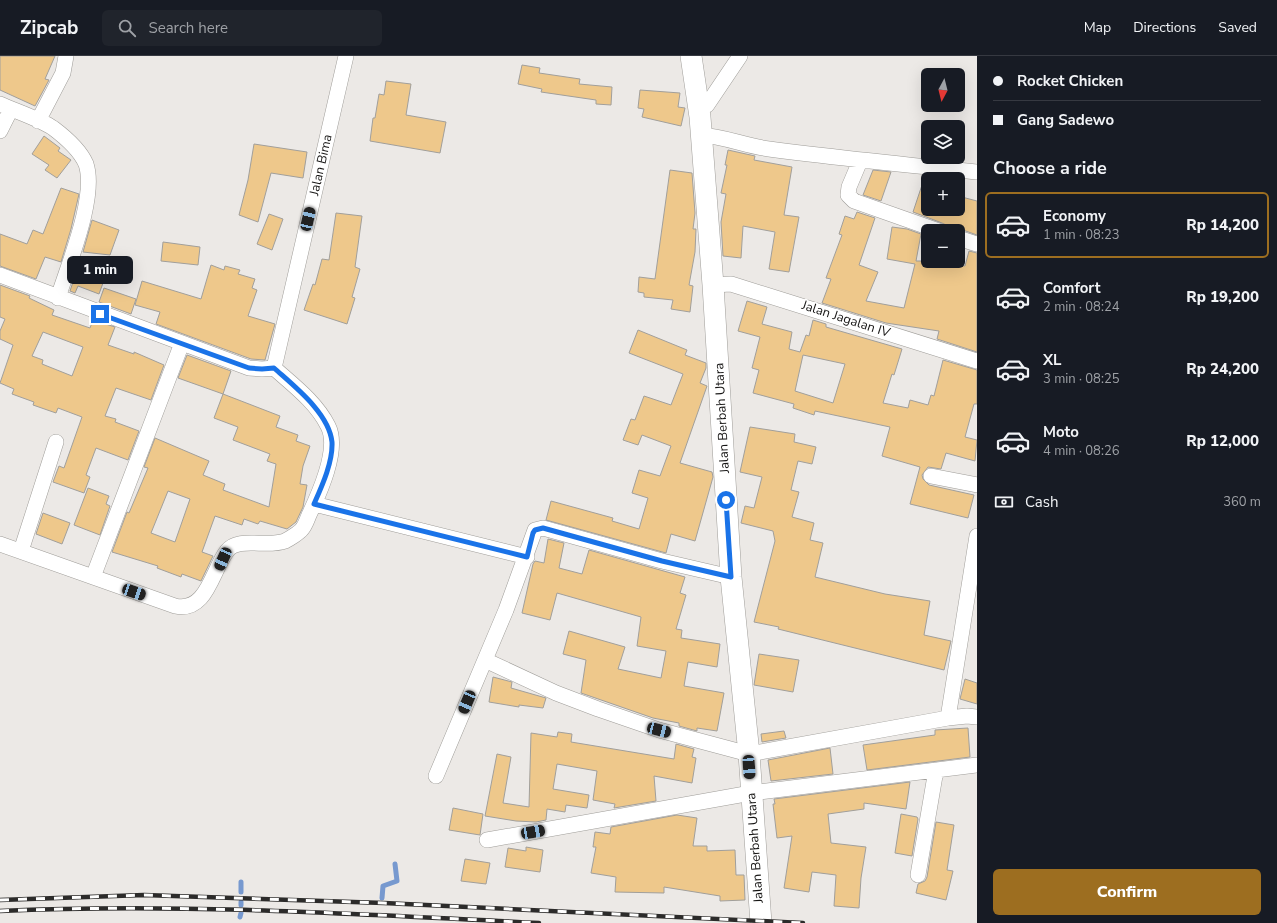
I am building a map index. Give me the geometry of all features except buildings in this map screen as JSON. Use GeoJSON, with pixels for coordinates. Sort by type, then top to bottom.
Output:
{"type":"FeatureCollection","features":[{"type":"Feature","properties":{"kind":"main road","name":"Jalan Berbah Utara"},"geometry":{"type":"LineString","coordinates":[[691,56],[699,109],[700,135],[714,285],[731,577],[748,754],[761,923]]}},
{"type":"Feature","properties":{"kind":"street"},"geometry":{"type":"LineString","coordinates":[[38,121],[63,73],[66,56]]}},
{"type":"Feature","properties":{"kind":"street","name":"Jalan Bima"},"geometry":{"type":"LineString","coordinates":[[274,368],[346,56]]}},
{"type":"Feature","properties":{"kind":"street"},"geometry":{"type":"LineString","coordinates":[[699,109],[707,105],[740,56]]}},
{"type":"Feature","properties":{"kind":"street"},"geometry":{"type":"LineString","coordinates":[[0,131],[6,106],[52,127],[75,147],[86,164],[88,188],[85,212],[58,298]]}},
{"type":"Feature","properties":{"kind":"street"},"geometry":{"type":"LineString","coordinates":[[700,135],[714,135],[764,148],[860,161],[977,172]]}},
{"type":"Feature","properties":{"kind":"street"},"geometry":{"type":"LineString","coordinates":[[860,161],[849,187],[848,195],[854,202],[921,225]]}},
{"type":"Feature","properties":{"kind":"street"},"geometry":{"type":"LineString","coordinates":[[965,240],[977,244]]}},
{"type":"Feature","properties":{"kind":"street"},"geometry":{"type":"LineString","coordinates":[[0,276],[249,368],[274,368],[310,401],[328,426],[332,442],[330,457],[314,504],[302,529],[285,541],[262,545],[240,543],[232,546],[226,552],[204,593],[195,604],[186,607],[175,606],[0,544]]}},
{"type":"Feature","properties":{"kind":"street","name":"Jalan Jagalan IV"},"geometry":{"type":"LineString","coordinates":[[714,285],[730,284],[977,361]]}},
{"type":"Feature","properties":{"kind":"street"},"geometry":{"type":"LineString","coordinates":[[93,577],[182,343]]}},
{"type":"Feature","properties":{"kind":"street"},"geometry":{"type":"LineString","coordinates":[[21,551],[56,442]]}},
{"type":"Feature","properties":{"kind":"street"},"geometry":{"type":"LineString","coordinates":[[931,476],[977,485]]}},
{"type":"Feature","properties":{"kind":"street"},"geometry":{"type":"LineString","coordinates":[[314,504],[527,557]]}},
{"type":"Feature","properties":{"kind":"street"},"geometry":{"type":"LineString","coordinates":[[436,776],[527,557],[535,530],[543,528],[662,561],[731,577]]}},
{"type":"Feature","properties":{"kind":"street"},"geometry":{"type":"LineString","coordinates":[[948,718],[977,536]]}},
{"type":"Feature","properties":{"kind":"street"},"geometry":{"type":"LineString","coordinates":[[485,660],[556,693],[598,709],[659,730],[748,754],[948,718],[967,716],[977,717]]}},
{"type":"Feature","properties":{"kind":"street"},"geometry":{"type":"LineString","coordinates":[[487,840],[751,793],[977,765]]}},
{"type":"Feature","properties":{"kind":"street"},"geometry":{"type":"LineString","coordinates":[[918,875],[936,770]]}},
{"type":"Feature","properties":{"kind":"waterway"},"geometry":{"type":"LineString","coordinates":[[382,898],[383,886],[397,881],[395,864]]}},
{"type":"Feature","properties":{"kind":"waterway"},"geometry":{"type":"LineString","coordinates":[[241,882],[241,892]]}},
{"type":"Feature","properties":{"kind":"waterway"},"geometry":{"type":"LineString","coordinates":[[240,917],[241,913]]}},
{"type":"Feature","properties":{"kind":"railway"},"geometry":{"type":"LineString","coordinates":[[0,900],[144,895],[384,903],[803,923]]}},
{"type":"Feature","properties":{"kind":"railway"},"geometry":{"type":"LineString","coordinates":[[0,911],[135,908],[202,909],[337,913],[539,923]]}},
{"type":"Feature","properties":{"kind":"route"},"geometry":{"type":"LineString","coordinates":[[100,314],[249,368],[274,368],[310,401],[328,426],[332,442],[330,457],[314,504],[527,557],[533,533],[538,528],[543,528],[662,561],[731,577],[726,500]]}}]}
